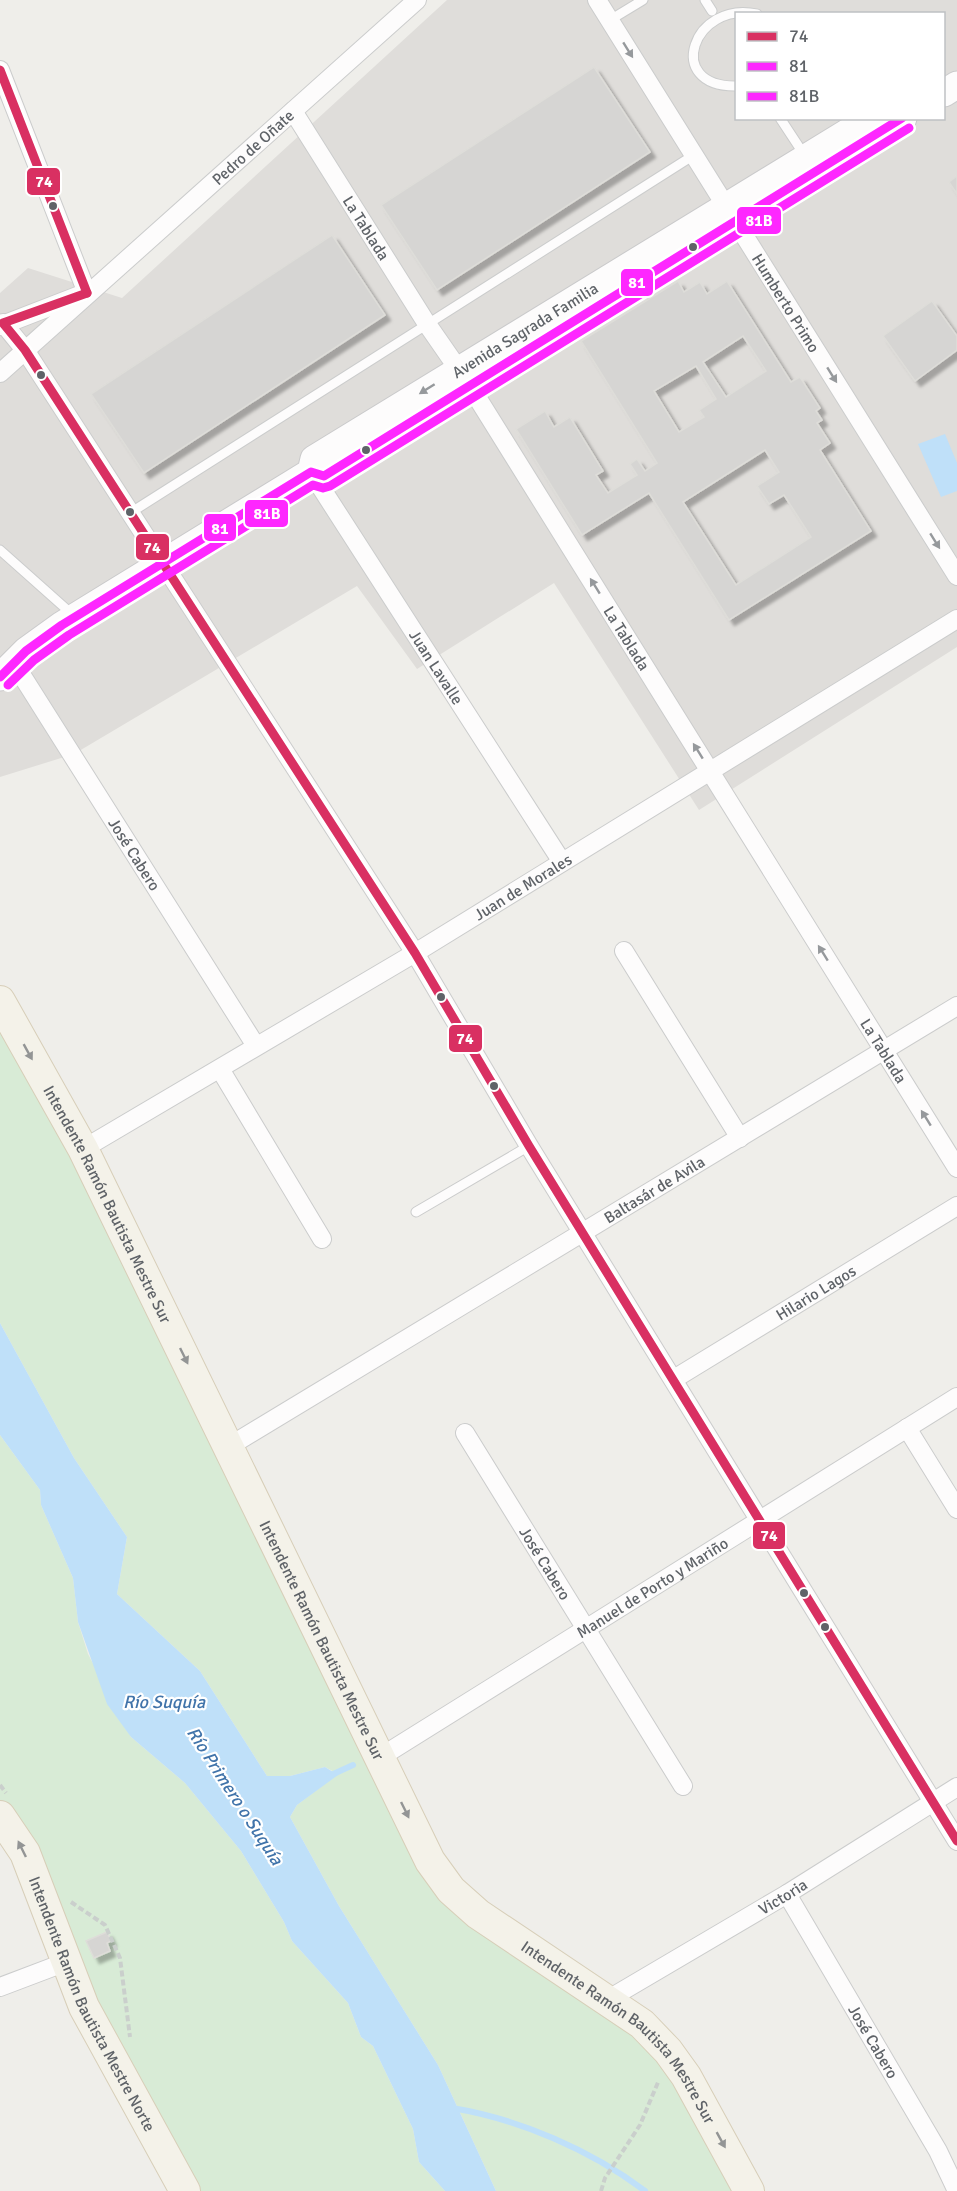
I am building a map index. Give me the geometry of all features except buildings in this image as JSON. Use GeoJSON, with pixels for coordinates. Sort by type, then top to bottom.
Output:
{"type":"FeatureCollection","features":[{"type":"Feature","properties":{"kind":"main road","name":"Avenida Sagrada Familia"},"geometry":{"type":"LineString","coordinates":[[732,214],[807,158],[869,120]]}},
{"type":"Feature","properties":{"kind":"main road","name":"Avenida Sagrada Familia"},"geometry":{"type":"LineString","coordinates":[[7,670],[41,639],[311,472],[314,459],[464,377],[732,214],[899,120]]}},
{"type":"Feature","properties":{"kind":"main road","name":"Intendente Ramón Bautista Mestre Sur"},"geometry":{"type":"LineString","coordinates":[[0,1001],[83,1149],[430,1861],[452,1890],[478,1914],[642,2024],[668,2051],[686,2076],[749,2191]]}},
{"type":"Feature","properties":{"kind":"main road","name":"Intendente Ramón Bautista Mestre Norte"},"geometry":{"type":"LineString","coordinates":[[6,1808],[84,2007],[185,2191]]}},
{"type":"Feature","properties":{"kind":"street","name":"Pedro de Oñate"},"geometry":{"type":"LineString","coordinates":[[0,373],[87,292],[417,0]]}},
{"type":"Feature","properties":{"kind":"street","name":"Humberto Primo"},"geometry":{"type":"LineString","coordinates":[[597,0],[957,576]]}},
{"type":"Feature","properties":{"kind":"street"},"geometry":{"type":"LineString","coordinates":[[1,76],[87,292]]}},
{"type":"Feature","properties":{"kind":"street","name":"La Tablada"},"geometry":{"type":"LineString","coordinates":[[293,111],[427,324],[464,377],[957,1168]]}},
{"type":"Feature","properties":{"kind":"street","name":"Pedro de Oñate"},"geometry":{"type":"LineString","coordinates":[[2,324],[87,292]]}},
{"type":"Feature","properties":{"kind":"street"},"geometry":{"type":"LineString","coordinates":[[2,324],[25,350],[415,953],[529,1146],[585,1232],[957,1841]]}},
{"type":"Feature","properties":{"kind":"street","name":"Juan Lavalle"},"geometry":{"type":"LineString","coordinates":[[311,472],[562,862]]}},
{"type":"Feature","properties":{"kind":"street","name":"Juan de Morales"},"geometry":{"type":"LineString","coordinates":[[83,1149],[415,953],[957,620]]}},
{"type":"Feature","properties":{"kind":"street","name":"José Cabero"},"geometry":{"type":"LineString","coordinates":[[7,670],[256,1046]]}},
{"type":"Feature","properties":{"kind":"street"},"geometry":{"type":"LineString","coordinates":[[624,951],[740,1138]]}},
{"type":"Feature","properties":{"kind":"street","name":"Baltasár de Avila"},"geometry":{"type":"LineString","coordinates":[[228,1447],[957,1006]]}},
{"type":"Feature","properties":{"kind":"street"},"geometry":{"type":"LineString","coordinates":[[220,1069],[322,1239]]}},
{"type":"Feature","properties":{"kind":"street","name":"Hilario Lagos"},"geometry":{"type":"LineString","coordinates":[[674,1379],[957,1206]]}},
{"type":"Feature","properties":{"kind":"street","name":"Manuel de Porto y Mariño"},"geometry":{"type":"LineString","coordinates":[[379,1758],[957,1397]]}},
{"type":"Feature","properties":{"kind":"street"},"geometry":{"type":"LineString","coordinates":[[907,1428],[957,1509]]}},
{"type":"Feature","properties":{"kind":"street","name":"José Cabero"},"geometry":{"type":"LineString","coordinates":[[465,1433],[683,1786]]}},
{"type":"Feature","properties":{"kind":"street","name":"Victoria"},"geometry":{"type":"LineString","coordinates":[[607,2000],[787,1894],[957,1787]]}},
{"type":"Feature","properties":{"kind":"street","name":"José Cabero"},"geometry":{"type":"LineString","coordinates":[[787,1894],[938,2151],[954,2189]]}},
{"type":"Feature","properties":{"kind":"street"},"geometry":{"type":"LineString","coordinates":[[0,1986],[66,1962]]}},
{"type":"Feature","properties":{"kind":"lane"},"geometry":{"type":"LineString","coordinates":[[610,20],[643,0]]}},
{"type":"Feature","properties":{"kind":"lane"},"geometry":{"type":"LineString","coordinates":[[705,0],[712,11]]}},
{"type":"Feature","properties":{"kind":"lane"},"geometry":{"type":"LineString","coordinates":[[735,86],[713,81],[702,73],[695,60],[692,46],[694,32],[701,20],[712,11],[736,5],[752,12]]}},
{"type":"Feature","properties":{"kind":"lane"},"geometry":{"type":"LineString","coordinates":[[781,120],[807,158]]}},
{"type":"Feature","properties":{"kind":"lane"},"geometry":{"type":"LineString","coordinates":[[130,513],[694,155]]}},
{"type":"Feature","properties":{"kind":"lane"},"geometry":{"type":"LineString","coordinates":[[0,550],[75,617]]}},
{"type":"Feature","properties":{"kind":"lane"},"geometry":{"type":"LineString","coordinates":[[416,1212],[529,1146]]}},
{"type":"Feature","properties":{"kind":"path"},"geometry":{"type":"LineString","coordinates":[[0,1785],[6,1808]]}},
{"type":"Feature","properties":{"kind":"path"},"geometry":{"type":"LineString","coordinates":[[67,1893],[72,1903],[105,1925],[120,1958],[129,2035],[134,2045]]}},
{"type":"Feature","properties":{"kind":"path"},"geometry":{"type":"LineString","coordinates":[[601,2191],[604,2178],[640,2125],[659,2079]]}},
{"type":"Feature","properties":{"kind":"shaded area"},"geometry":{"type":"Polygon","coordinates":[[[447,0],[957,0],[957,647],[699,810],[554,583],[417,669],[357,586],[74,754],[0,777],[0,293],[28,268],[122,298],[447,0]]]}},
{"type":"Feature","properties":{"kind":"green space"},"geometry":{"type":"Polygon","coordinates":[[[0,1001],[430,1861],[642,2024],[749,2191],[496,2191],[438,2065],[339,1906],[290,1817],[297,1805],[338,1774],[325,1767],[290,1776],[267,1776],[200,1671],[117,1594],[127,1537],[74,1458],[0,1323],[0,1001]]]}},
{"type":"Feature","properties":{"kind":"green space"},"geometry":{"type":"Polygon","coordinates":[[[0,1435],[40,1490],[41,1505],[73,1578],[78,1622],[88,1654],[131,1737],[185,1783],[241,1851],[284,1922],[292,1941],[348,2003],[361,2037],[373,2046],[413,2129],[419,2162],[445,2191],[185,2191],[0,1816],[0,1435]]]}},
{"type":"Feature","properties":{"kind":"water"},"geometry":{"type":"Polygon","coordinates":[[[945,434],[957,463],[957,491],[941,497],[918,444],[945,434]]]}},
{"type":"Feature","properties":{"kind":"water","name":"Río Suquía"},"geometry":{"type":"Polygon","coordinates":[[[0,1323],[74,1458],[127,1537],[117,1594],[200,1671],[267,1776],[290,1776],[325,1767],[338,1775],[297,1805],[290,1817],[339,1906],[438,2065],[496,2191],[445,2191],[419,2162],[413,2129],[373,2046],[361,2037],[348,2003],[292,1941],[284,1922],[241,1851],[185,1783],[131,1737],[107,1704],[78,1622],[73,1578],[41,1505],[40,1490],[0,1435],[0,1323]]]}},
{"type":"Feature","properties":{"kind":"waterway"},"geometry":{"type":"LineString","coordinates":[[329,1776],[353,1765]]}},
{"type":"Feature","properties":{"kind":"waterway"},"geometry":{"type":"LineString","coordinates":[[452,2108],[503,2120],[553,2138],[601,2162],[645,2191]]}},
{"type":"Feature","properties":{"kind":"transit line","name":"74"},"geometry":{"type":"LineString","coordinates":[[0,70],[87,293]]}},
{"type":"Feature","properties":{"kind":"transit line","name":"81"},"geometry":{"type":"LineString","coordinates":[[0,677],[26,651],[62,625],[311,472],[324,476],[899,120]]}},
{"type":"Feature","properties":{"kind":"transit line","name":"81B"},"geometry":{"type":"LineString","coordinates":[[8,685],[34,660],[69,635],[313,485],[323,488],[330,486],[909,128]]}},
{"type":"Feature","properties":{"kind":"transit line","name":"74"},"geometry":{"type":"LineString","coordinates":[[87,293],[3,323],[25,350],[415,953],[529,1146],[957,1841]]}},
{"type":"Feature","properties":{"kind":"water label","name":"Río Primero o Suquía"},"geometry":{"type":"Point","coordinates":[235,1796]}}]}
